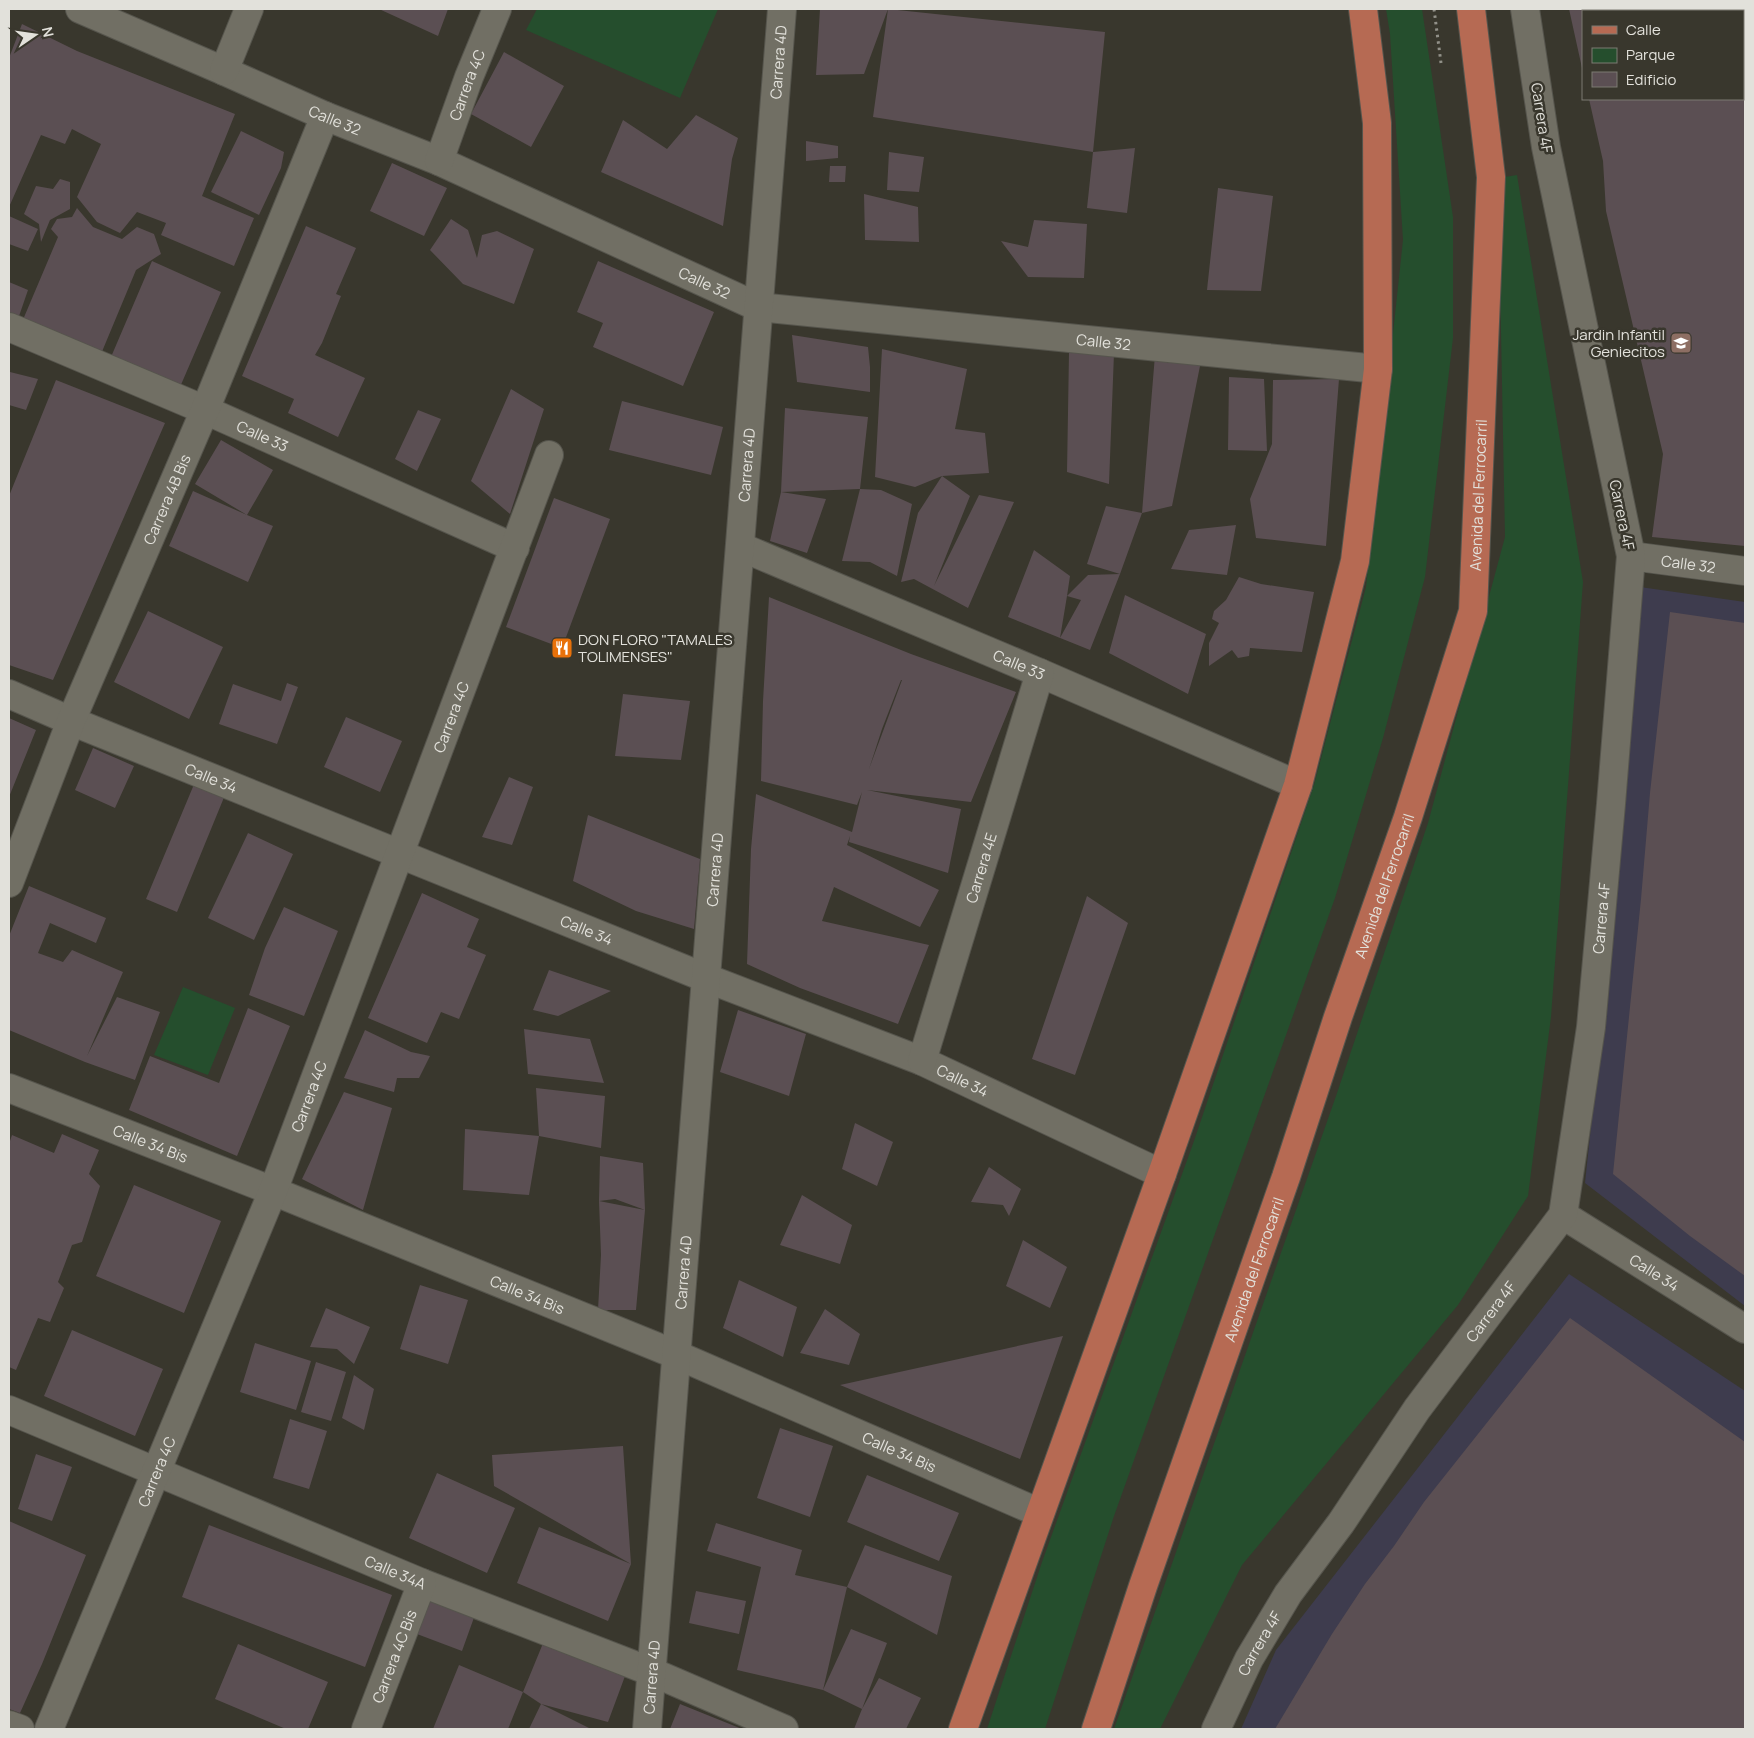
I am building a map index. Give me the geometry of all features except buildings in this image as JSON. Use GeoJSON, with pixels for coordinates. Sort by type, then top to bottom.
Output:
{"type":"FeatureCollection","features":[{"type":"Feature","properties":{"kind":"main road"},"geometry":{"type":"LineString","coordinates":[[963,1729],[1162,1174],[1298,785],[1355,561],[1378,369],[1378,123],[1363,9]]}},
{"type":"Feature","properties":{"kind":"main road","name":"Avenida del Ferrocarril"},"geometry":{"type":"LineString","coordinates":[[1096,1729],[1143,1586],[1286,1177],[1338,1017],[1408,817],[1473,611],[1491,177],[1471,9]]}},
{"type":"Feature","properties":{"kind":"street","name":"Calle 32"},"geometry":{"type":"LineString","coordinates":[[80,9],[224,70],[325,116],[439,161],[758,307],[1378,369]]}},
{"type":"Feature","properties":{"kind":"street"},"geometry":{"type":"LineString","coordinates":[[224,70],[249,9]]}},
{"type":"Feature","properties":{"kind":"street","name":"Carrera 4C"},"geometry":{"type":"LineString","coordinates":[[439,161],[469,76],[497,9]]}},
{"type":"Feature","properties":{"kind":"street","name":"Carrera 4D"},"geometry":{"type":"LineString","coordinates":[[647,1729],[678,1355],[782,9]]}},
{"type":"Feature","properties":{"kind":"street","name":"Carrera 4F"},"geometry":{"type":"LineString","coordinates":[[1216,1729],[1249,1659],[1288,1594],[1341,1523],[1417,1409],[1563,1215],[1591,1027],[1631,556],[1546,147],[1525,9]]}},
{"type":"Feature","properties":{"kind":"street","name":"Carrera 4B Bis"},"geometry":{"type":"LineString","coordinates":[[9,882],[71,721],[205,410],[325,116]]}},
{"type":"Feature","properties":{"kind":"street","name":"Calle 33"},"geometry":{"type":"LineString","coordinates":[[9,327],[205,410],[516,548]]}},
{"type":"Feature","properties":{"kind":"street","name":"Carrera 4C"},"geometry":{"type":"LineString","coordinates":[[49,1729],[273,1191],[516,548],[549,455]]}},
{"type":"Feature","properties":{"kind":"street","name":"Calle 33"},"geometry":{"type":"LineString","coordinates":[[741,547],[1040,673],[1298,785]]}},
{"type":"Feature","properties":{"kind":"street","name":"Calle 32"},"geometry":{"type":"LineString","coordinates":[[1631,556],[1745,571]]}},
{"type":"Feature","properties":{"kind":"street","name":"Carrera 4E"},"geometry":{"type":"LineString","coordinates":[[922,1061],[1040,673]]}},
{"type":"Feature","properties":{"kind":"street","name":"Calle 34"},"geometry":{"type":"LineString","coordinates":[[9,694],[400,855],[706,978],[922,1061],[1162,1174]]}},
{"type":"Feature","properties":{"kind":"street","name":"Calle 34 Bis"},"geometry":{"type":"LineString","coordinates":[[9,1088],[273,1191],[678,1355],[1040,1513]]}},
{"type":"Feature","properties":{"kind":"street","name":"Calle 34"},"geometry":{"type":"LineString","coordinates":[[1563,1215],[1745,1329]]}},
{"type":"Feature","properties":{"kind":"street","name":"Calle 34A"},"geometry":{"type":"LineString","coordinates":[[9,1410],[422,1583],[652,1672],[784,1729]]}},
{"type":"Feature","properties":{"kind":"street","name":"Carrera 4C Bis"},"geometry":{"type":"LineString","coordinates":[[366,1729],[422,1583]]}},
{"type":"Feature","properties":{"kind":"street"},"geometry":{"type":"LineString","coordinates":[[9,1725],[20,1729]]}},
{"type":"Feature","properties":{"kind":"path"},"geometry":{"type":"LineString","coordinates":[[1434,9],[1441,67]]}},
{"type":"Feature","properties":{"kind":"shaded area"},"geometry":{"type":"Polygon","coordinates":[[[1640,587],[1745,602],[1745,1306],[1585,1183],[1627,788],[1640,587]]]}},
{"type":"Feature","properties":{"kind":"shaded area"},"geometry":{"type":"Polygon","coordinates":[[[1569,1274],[1745,1391],[1745,1729],[1241,1729],[1276,1650],[1569,1274]]]}},
{"type":"Feature","properties":{"kind":"green space"},"geometry":{"type":"Polygon","coordinates":[[[537,9],[718,9],[680,98],[526,30],[537,9]]]}},
{"type":"Feature","properties":{"kind":"green space"},"geometry":{"type":"Polygon","coordinates":[[[1386,9],[1422,9],[1453,217],[1453,338],[1425,577],[1383,738],[1335,898],[1114,1516],[1045,1729],[987,1729],[1042,1562],[1194,1141],[1314,785],[1366,587],[1403,240],[1390,34],[1386,9]]]}},
{"type":"Feature","properties":{"kind":"green space"},"geometry":{"type":"Polygon","coordinates":[[[1517,175],[1583,582],[1551,1017],[1528,1196],[1458,1305],[1242,1565],[1160,1729],[1114,1729],[1336,1096],[1428,823],[1505,537],[1498,178],[1517,175]]]}},
{"type":"Feature","properties":{"kind":"green space"},"geometry":{"type":"Polygon","coordinates":[[[183,987],[235,1008],[208,1075],[154,1055],[183,987]]]}},
{"type":"Feature","properties":{"kind":"place","name":"Jardin Infantil Geniecitos"},"geometry":{"type":"Point","coordinates":[1681,343]}},
{"type":"Feature","properties":{"kind":"place","name":"DON FLORO \"TAMALES TOLIMENSES\""},"geometry":{"type":"Point","coordinates":[562,648]}}]}
